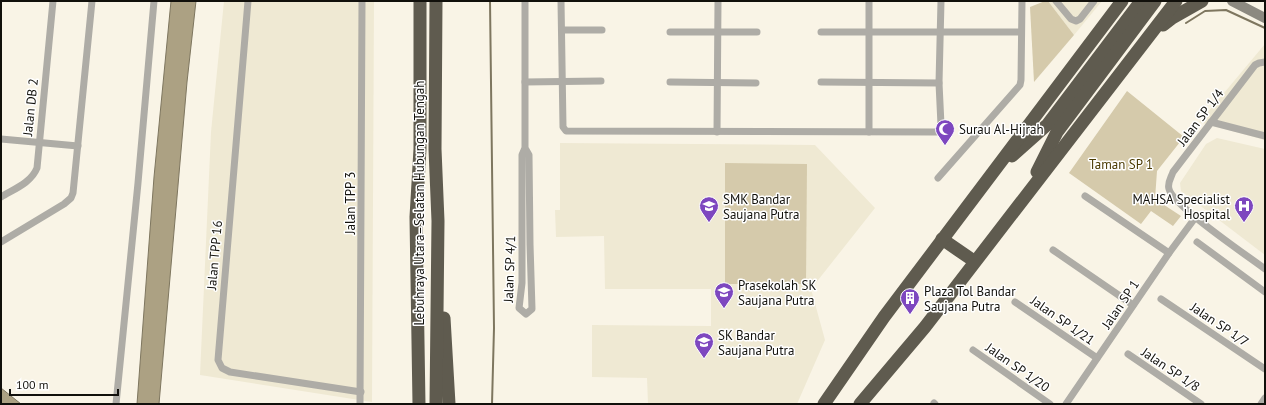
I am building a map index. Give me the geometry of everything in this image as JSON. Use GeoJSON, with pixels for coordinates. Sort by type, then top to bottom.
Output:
{"type":"FeatureCollection","features":[{"type":"Feature","properties":{"kind":"highway","name":"Lebuhraya Utara–Selatan Hubungan Tengah"},"geometry":{"type":"LineString","coordinates":[[419,404],[416,217],[420,149],[420,1]]}},
{"type":"Feature","properties":{"kind":"highway","name":"Lebuhraya Utara–Selatan Hubungan Tengah"},"geometry":{"type":"LineString","coordinates":[[436,1],[435,149],[438,221],[436,404]]}},
{"type":"Feature","properties":{"kind":"highway"},"geometry":{"type":"LineString","coordinates":[[824,404],[884,317],[1122,1]]}},
{"type":"Feature","properties":{"kind":"highway"},"geometry":{"type":"LineString","coordinates":[[1023,198],[1053,128],[1141,1]]}},
{"type":"Feature","properties":{"kind":"highway"},"geometry":{"type":"LineString","coordinates":[[992,174],[1053,128],[1155,1]]}},
{"type":"Feature","properties":{"kind":"highway"},"geometry":{"type":"LineString","coordinates":[[860,404],[924,327],[1176,1]]}},
{"type":"Feature","properties":{"kind":"highway"},"geometry":{"type":"LineString","coordinates":[[1148,38],[1172,18],[1202,1]]}},
{"type":"Feature","properties":{"kind":"highway"},"geometry":{"type":"LineString","coordinates":[[410,404],[416,217]]}},
{"type":"Feature","properties":{"kind":"highway"},"geometry":{"type":"LineString","coordinates":[[438,221],[449,404]]}},
{"type":"Feature","properties":{"kind":"highway"},"geometry":{"type":"LineString","coordinates":[[942,239],[974,261]]}},
{"type":"Feature","properties":{"kind":"main road"},"geometry":{"type":"LineString","coordinates":[[1232,1],[1265,18]]}},
{"type":"Feature","properties":{"kind":"street","name":"Jalan DB 2"},"geometry":{"type":"LineString","coordinates":[[1,197],[34,176],[37,168],[38,143],[53,1]]}},
{"type":"Feature","properties":{"kind":"street"},"geometry":{"type":"LineString","coordinates":[[1,242],[64,204],[71,198],[78,146],[92,1]]}},
{"type":"Feature","properties":{"kind":"street"},"geometry":{"type":"LineString","coordinates":[[116,404],[154,1]]}},
{"type":"Feature","properties":{"kind":"street","name":"Jalan TPP 16"},"geometry":{"type":"LineString","coordinates":[[248,1],[218,360],[222,368],[230,372],[362,392]]}},
{"type":"Feature","properties":{"kind":"street","name":"Jalan TPP 3"},"geometry":{"type":"LineString","coordinates":[[360,404],[362,392],[362,1]]}},
{"type":"Feature","properties":{"kind":"street","name":"Jalan SP 4/1"},"geometry":{"type":"LineString","coordinates":[[525,1],[525,148],[522,155],[522,283],[519,308],[526,314],[532,309],[529,155],[525,148]]}},
{"type":"Feature","properties":{"kind":"street"},"geometry":{"type":"LineString","coordinates":[[562,1],[563,127],[566,130],[717,132],[936,132],[939,130],[941,125],[939,84],[941,1]]}},
{"type":"Feature","properties":{"kind":"street"},"geometry":{"type":"LineString","coordinates":[[717,132],[718,1]]}},
{"type":"Feature","properties":{"kind":"street"},"geometry":{"type":"LineString","coordinates":[[869,1],[869,132]]}},
{"type":"Feature","properties":{"kind":"street"},"geometry":{"type":"LineString","coordinates":[[938,178],[1020,85],[1022,1]]}},
{"type":"Feature","properties":{"kind":"street"},"geometry":{"type":"LineString","coordinates":[[1056,1],[1071,19],[1076,21],[1080,19],[1094,1]]}},
{"type":"Feature","properties":{"kind":"street"},"geometry":{"type":"LineString","coordinates":[[562,30],[602,30]]}},
{"type":"Feature","properties":{"kind":"street"},"geometry":{"type":"LineString","coordinates":[[670,32],[757,32]]}},
{"type":"Feature","properties":{"kind":"street"},"geometry":{"type":"LineString","coordinates":[[821,32],[1021,32]]}},
{"type":"Feature","properties":{"kind":"street","name":"Jalan SP 1/4"},"geometry":{"type":"LineString","coordinates":[[1195,218],[1178,203],[1169,190],[1168,183],[1173,172],[1255,65],[1262,62]]}},
{"type":"Feature","properties":{"kind":"street"},"geometry":{"type":"LineString","coordinates":[[525,82],[601,81]]}},
{"type":"Feature","properties":{"kind":"street"},"geometry":{"type":"LineString","coordinates":[[670,82],[756,83]]}},
{"type":"Feature","properties":{"kind":"street"},"geometry":{"type":"LineString","coordinates":[[821,82],[939,84]]}},
{"type":"Feature","properties":{"kind":"street"},"geometry":{"type":"LineString","coordinates":[[1211,122],[1265,136]]}},
{"type":"Feature","properties":{"kind":"street"},"geometry":{"type":"LineString","coordinates":[[1,139],[78,146]]}},
{"type":"Feature","properties":{"kind":"street"},"geometry":{"type":"LineString","coordinates":[[1085,196],[1169,253]]}},
{"type":"Feature","properties":{"kind":"street"},"geometry":{"type":"LineString","coordinates":[[1195,218],[1265,269]]}},
{"type":"Feature","properties":{"kind":"street","name":"Jalan SP 1"},"geometry":{"type":"LineString","coordinates":[[1066,404],[1169,253],[1195,218]]}},
{"type":"Feature","properties":{"kind":"street"},"geometry":{"type":"LineString","coordinates":[[1197,242],[1265,292]]}},
{"type":"Feature","properties":{"kind":"street"},"geometry":{"type":"LineString","coordinates":[[1053,250],[1133,305]]}},
{"type":"Feature","properties":{"kind":"street","name":"Jalan SP 1/7"},"geometry":{"type":"LineString","coordinates":[[1161,299],[1265,369]]}},
{"type":"Feature","properties":{"kind":"street","name":"Jalan SP 1/21"},"geometry":{"type":"LineString","coordinates":[[1015,302],[1097,358]]}},
{"type":"Feature","properties":{"kind":"street","name":"Jalan SP 1/20"},"geometry":{"type":"LineString","coordinates":[[973,350],[1050,404]]}},
{"type":"Feature","properties":{"kind":"street","name":"Jalan SP 1/8"},"geometry":{"type":"LineString","coordinates":[[1128,354],[1201,404]]}},
{"type":"Feature","properties":{"kind":"street"},"geometry":{"type":"LineString","coordinates":[[1261,404],[1265,398]]}},
{"type":"Feature","properties":{"kind":"shaded area"},"geometry":{"type":"Polygon","coordinates":[[[171,1],[196,1],[187,82],[159,404],[137,404],[154,177],[171,1]]]}},
{"type":"Feature","properties":{"kind":"shaded area"},"geometry":{"type":"Polygon","coordinates":[[[224,1],[374,1],[372,402],[200,375],[211,132],[224,1]]]}},
{"type":"Feature","properties":{"kind":"shaded area"},"geometry":{"type":"Polygon","coordinates":[[[1048,1],[1102,1],[1074,35],[1048,1]]]}},
{"type":"Feature","properties":{"kind":"shaded area"},"geometry":{"type":"Polygon","coordinates":[[[1265,44],[1265,140],[1199,122],[1214,105],[1265,44]]]}},
{"type":"Feature","properties":{"kind":"shaded area","name":"MAHSA Specialist Hospital"},"geometry":{"type":"Polygon","coordinates":[[[1217,138],[1265,149],[1265,255],[1181,191],[1180,183],[1206,144],[1217,138]]]}},
{"type":"Feature","properties":{"kind":"shaded area","name":"SMK Bandar Saujana Putra"},"geometry":{"type":"Polygon","coordinates":[[[560,143],[815,145],[875,208],[811,289],[825,340],[797,404],[648,404],[647,378],[592,377],[592,325],[711,326],[711,289],[605,289],[604,236],[556,237],[555,210],[560,210],[560,143]]]}},
{"type":"Feature","properties":{"kind":"shaded area"},"geometry":{"type":"Polygon","coordinates":[[[1,388],[21,404],[1,404],[1,388]]]}},
{"type":"Feature","properties":{"kind":"green space"},"geometry":{"type":"Polygon","coordinates":[[[1048,1],[1074,35],[1034,82],[1030,7],[1048,1]]]}},
{"type":"Feature","properties":{"kind":"green space","name":"Taman SP 1"},"geometry":{"type":"Polygon","coordinates":[[[1127,91],[1184,137],[1157,171],[1155,199],[1181,216],[1173,226],[1151,211],[1141,224],[1069,173],[1127,91]]]}},
{"type":"Feature","properties":{"kind":"green space"},"geometry":{"type":"Polygon","coordinates":[[[725,163],[807,164],[806,284],[725,284],[725,163]]]}},
{"type":"Feature","properties":{"kind":"waterway"},"geometry":{"type":"LineString","coordinates":[[490,1],[494,328],[492,404]]}},
{"type":"Feature","properties":{"kind":"waterway"},"geometry":{"type":"LineString","coordinates":[[1186,23],[1205,11],[1226,10],[1265,28]]}},
{"type":"Feature","properties":{"kind":"place","name":"Surau Al-Hijrah"},"geometry":{"type":"Point","coordinates":[945,146]}},
{"type":"Feature","properties":{"kind":"place","name":"SMK Bandar Saujana Putra"},"geometry":{"type":"Point","coordinates":[709,223]}},
{"type":"Feature","properties":{"kind":"place","name":"MAHSA Specialist Hospital"},"geometry":{"type":"Point","coordinates":[1244,223]}},
{"type":"Feature","properties":{"kind":"place","name":"Prasekolah SK Saujana Putra"},"geometry":{"type":"Point","coordinates":[724,309]}},
{"type":"Feature","properties":{"kind":"place","name":"Plaza Tol Bandar Saujana Putra"},"geometry":{"type":"Point","coordinates":[910,315]}},
{"type":"Feature","properties":{"kind":"place","name":"SK Bandar Saujana Putra"},"geometry":{"type":"Point","coordinates":[704,359]}}]}
